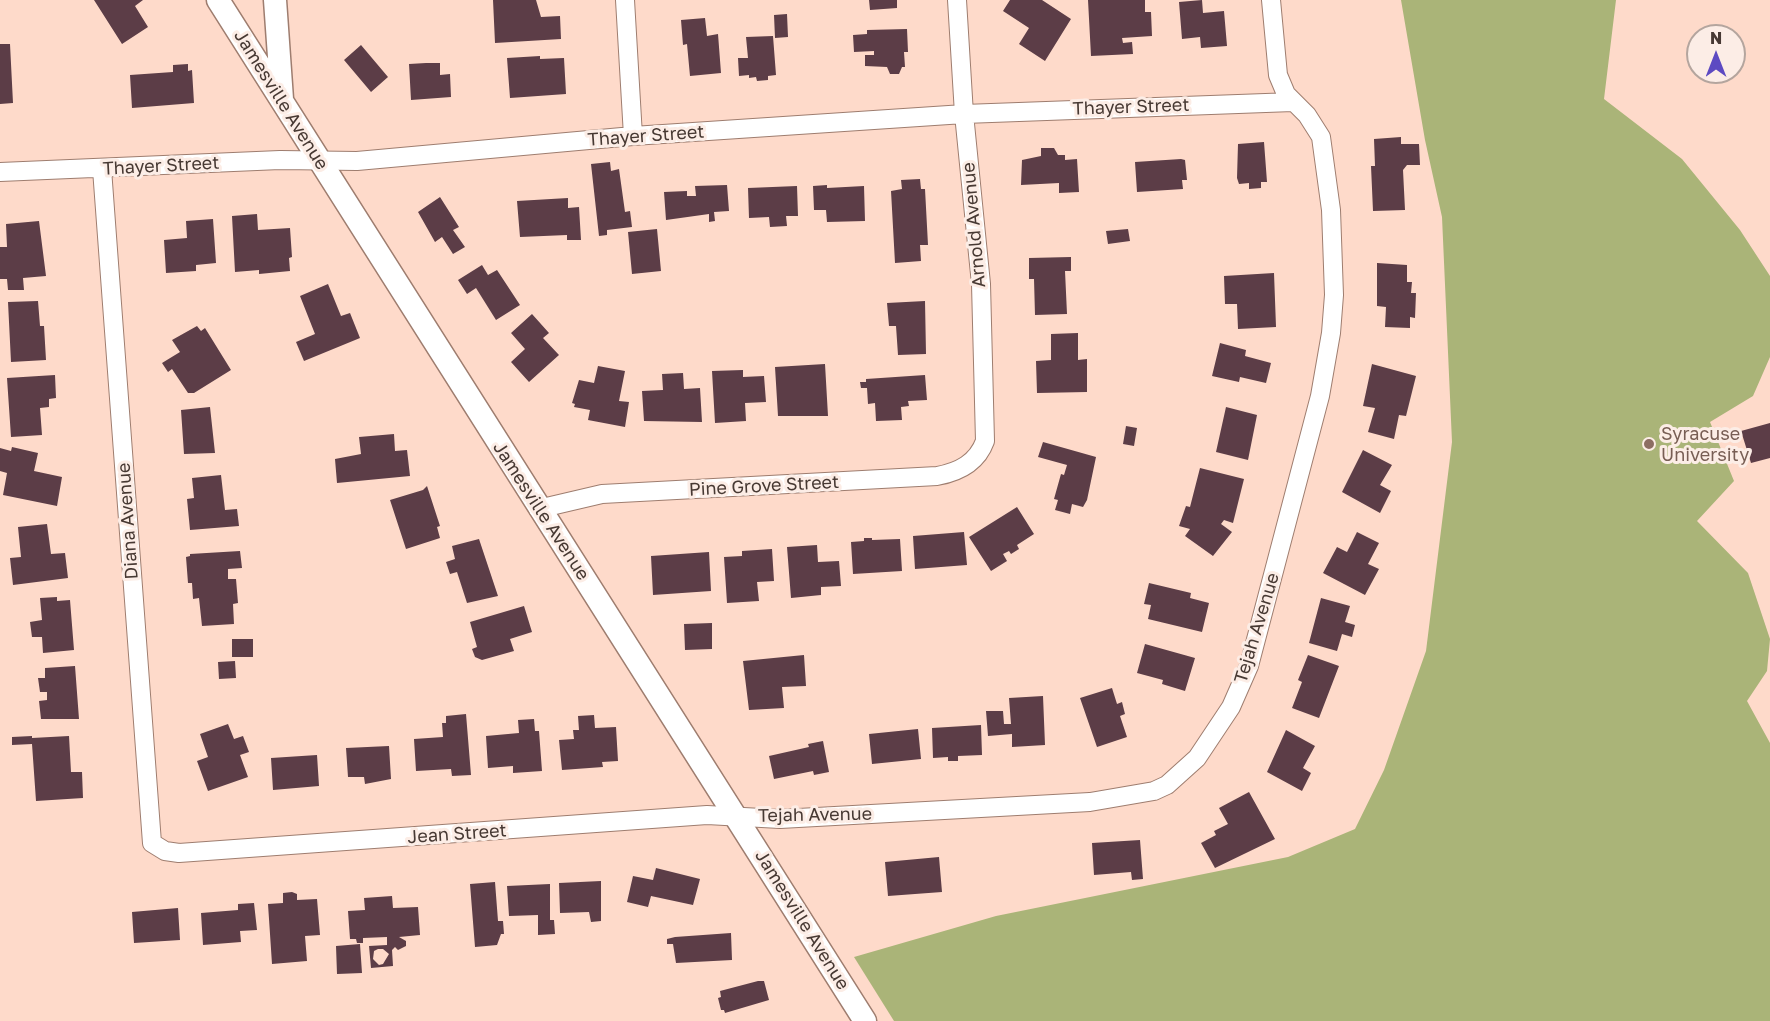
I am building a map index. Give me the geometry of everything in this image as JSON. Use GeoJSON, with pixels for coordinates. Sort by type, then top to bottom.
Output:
{"type":"FeatureCollection","features":[{"type":"Feature","properties":{"kind":"street","name":"Jamesville Avenue"},"geometry":{"type":"LineString","coordinates":[[218,0],[538,509],[616,625],[865,1021]]}},
{"type":"Feature","properties":{"kind":"street"},"geometry":{"type":"LineString","coordinates":[[275,0],[282,100]]}},
{"type":"Feature","properties":{"kind":"street"},"geometry":{"type":"LineString","coordinates":[[625,0],[633,136]]}},
{"type":"Feature","properties":{"kind":"street","name":"Arnold Avenue"},"geometry":{"type":"LineString","coordinates":[[957,0],[964,114],[981,284],[985,441],[982,450]]}},
{"type":"Feature","properties":{"kind":"street","name":"Tejah Avenue"},"geometry":{"type":"LineString","coordinates":[[736,816],[780,819],[1090,802],[1154,791],[1167,785],[1197,758],[1231,707],[1250,666],[1320,396],[1331,333],[1334,295],[1331,210],[1321,137],[1307,115],[1286,94],[1278,75],[1271,0]]}},
{"type":"Feature","properties":{"kind":"street","name":"Thayer Street"},"geometry":{"type":"LineString","coordinates":[[0,172],[280,160],[357,161],[633,136],[964,114],[1293,102]]}},
{"type":"Feature","properties":{"kind":"street","name":"Diana Avenue"},"geometry":{"type":"LineString","coordinates":[[102,169],[152,843],[165,851],[179,853]]}},
{"type":"Feature","properties":{"kind":"street","name":"Pine Grove Street"},"geometry":{"type":"LineString","coordinates":[[538,509],[602,494],[937,476],[953,473],[974,461],[982,450]]}},
{"type":"Feature","properties":{"kind":"street","name":"Jean Street"},"geometry":{"type":"LineString","coordinates":[[179,853],[707,815],[736,816]]}},
{"type":"Feature","properties":{"kind":"green space"},"geometry":{"type":"Polygon","coordinates":[[[1401,0],[1616,0],[1604,99],[1682,159],[1740,230],[1770,276],[1770,357],[1753,396],[1710,422],[1734,481],[1697,521],[1748,573],[1770,639],[1767,671],[1747,701],[1770,743],[1770,1021],[894,1021],[854,957],[996,916],[1288,857],[1355,829],[1384,770],[1426,651],[1452,442],[1442,217],[1425,140],[1401,0]]]}},
{"type":"Feature","properties":{"kind":"building"},"geometry":{"type":"Polygon","coordinates":[[[94,0],[143,0],[135,6],[148,27],[122,44],[94,0]]]}},
{"type":"Feature","properties":{"kind":"building"},"geometry":{"type":"Polygon","coordinates":[[[493,0],[536,0],[541,17],[560,16],[561,39],[495,43],[493,0]]]}},
{"type":"Feature","properties":{"kind":"building"},"geometry":{"type":"Polygon","coordinates":[[[869,0],[897,0],[897,8],[870,10],[869,0]]]}},
{"type":"Feature","properties":{"kind":"building"},"geometry":{"type":"Polygon","coordinates":[[[1010,0],[1042,0],[1071,19],[1045,61],[1019,44],[1029,28],[1003,11],[1010,0]]]}},
{"type":"Feature","properties":{"kind":"building"},"geometry":{"type":"Polygon","coordinates":[[[1088,0],[1145,0],[1145,12],[1151,12],[1152,36],[1122,38],[1123,43],[1132,42],[1133,54],[1091,56],[1088,0]]]}},
{"type":"Feature","properties":{"kind":"building"},"geometry":{"type":"Polygon","coordinates":[[[1202,0],[1203,13],[1224,11],[1227,46],[1201,48],[1200,37],[1182,39],[1179,2],[1202,0]]]}},
{"type":"Feature","properties":{"kind":"building"},"geometry":{"type":"Polygon","coordinates":[[[787,14],[788,37],[775,38],[774,15],[787,14]]]}},
{"type":"Feature","properties":{"kind":"building"},"geometry":{"type":"Polygon","coordinates":[[[705,18],[707,36],[718,34],[721,73],[690,76],[687,44],[683,45],[681,20],[705,18]]]}},
{"type":"Feature","properties":{"kind":"building"},"geometry":{"type":"Polygon","coordinates":[[[907,29],[908,52],[904,52],[905,67],[902,67],[899,74],[890,74],[887,67],[865,66],[865,55],[874,55],[874,51],[854,52],[853,35],[867,34],[867,30],[907,29]]]}},
{"type":"Feature","properties":{"kind":"building"},"geometry":{"type":"Polygon","coordinates":[[[773,36],[776,75],[768,76],[768,80],[757,81],[756,77],[749,78],[749,75],[739,76],[738,58],[748,58],[746,37],[773,36]]]}},
{"type":"Feature","properties":{"kind":"building"},"geometry":{"type":"Polygon","coordinates":[[[0,44],[10,44],[13,103],[0,104],[0,44]]]}},
{"type":"Feature","properties":{"kind":"building"},"geometry":{"type":"Polygon","coordinates":[[[361,45],[388,77],[371,92],[344,60],[361,45]]]}},
{"type":"Feature","properties":{"kind":"building"},"geometry":{"type":"Polygon","coordinates":[[[540,56],[540,59],[564,58],[566,94],[510,98],[507,58],[540,56]]]}},
{"type":"Feature","properties":{"kind":"building"},"geometry":{"type":"Polygon","coordinates":[[[440,63],[440,75],[450,74],[451,97],[411,100],[409,64],[440,63]]]}},
{"type":"Feature","properties":{"kind":"building"},"geometry":{"type":"Polygon","coordinates":[[[188,64],[188,71],[192,70],[194,103],[132,108],[130,75],[173,72],[173,65],[188,64]]]}},
{"type":"Feature","properties":{"kind":"building"},"geometry":{"type":"Polygon","coordinates":[[[1401,137],[1401,144],[1419,144],[1420,165],[1407,165],[1403,170],[1405,210],[1373,211],[1371,166],[1375,166],[1374,139],[1401,137]]]}},
{"type":"Feature","properties":{"kind":"building"},"geometry":{"type":"Polygon","coordinates":[[[1264,142],[1267,182],[1261,182],[1261,188],[1249,189],[1249,183],[1239,184],[1237,178],[1238,144],[1264,142]]]}},
{"type":"Feature","properties":{"kind":"building"},"geometry":{"type":"Polygon","coordinates":[[[1041,148],[1054,148],[1058,155],[1065,155],[1065,160],[1077,159],[1079,192],[1059,193],[1059,183],[1021,185],[1022,160],[1041,156],[1041,148]]]}},
{"type":"Feature","properties":{"kind":"building"},"geometry":{"type":"Polygon","coordinates":[[[1185,160],[1187,180],[1182,180],[1183,189],[1137,192],[1135,162],[1185,160]]]}},
{"type":"Feature","properties":{"kind":"building"},"geometry":{"type":"Polygon","coordinates":[[[610,162],[611,171],[619,169],[625,212],[630,211],[632,227],[607,230],[607,235],[599,236],[591,164],[610,162]]]}},
{"type":"Feature","properties":{"kind":"building"},"geometry":{"type":"Polygon","coordinates":[[[920,179],[921,189],[925,189],[928,245],[920,245],[921,261],[895,263],[891,191],[902,189],[901,180],[920,179]]]}},
{"type":"Feature","properties":{"kind":"building"},"geometry":{"type":"Polygon","coordinates":[[[727,185],[729,211],[714,212],[715,221],[709,222],[709,214],[666,220],[664,192],[687,191],[687,196],[696,196],[695,186],[727,185]]]}},
{"type":"Feature","properties":{"kind":"building"},"geometry":{"type":"Polygon","coordinates":[[[827,185],[827,188],[864,186],[865,221],[827,222],[826,210],[814,210],[813,186],[827,185]]]}},
{"type":"Feature","properties":{"kind":"building"},"geometry":{"type":"Polygon","coordinates":[[[797,186],[798,216],[786,216],[787,226],[770,227],[769,217],[749,218],[748,188],[797,186]]]}},
{"type":"Feature","properties":{"kind":"building"},"geometry":{"type":"Polygon","coordinates":[[[440,197],[459,227],[453,230],[465,247],[453,254],[442,237],[435,242],[418,212],[440,197]]]}},
{"type":"Feature","properties":{"kind":"building"},"geometry":{"type":"Polygon","coordinates":[[[568,198],[568,208],[579,207],[581,240],[567,240],[567,235],[520,237],[517,201],[568,198]]]}},
{"type":"Feature","properties":{"kind":"building"},"geometry":{"type":"Polygon","coordinates":[[[257,214],[258,230],[290,228],[292,257],[289,258],[290,271],[259,274],[259,270],[235,272],[232,216],[257,214]]]}},
{"type":"Feature","properties":{"kind":"building"},"geometry":{"type":"Polygon","coordinates":[[[213,219],[216,263],[196,265],[196,271],[166,273],[164,240],[187,238],[186,221],[213,219]]]}},
{"type":"Feature","properties":{"kind":"building"},"geometry":{"type":"Polygon","coordinates":[[[39,221],[46,276],[23,278],[24,290],[8,290],[7,279],[0,279],[0,247],[7,247],[6,224],[39,221]]]}},
{"type":"Feature","properties":{"kind":"building"},"geometry":{"type":"Polygon","coordinates":[[[657,229],[661,271],[632,274],[628,232],[657,229]]]}},
{"type":"Feature","properties":{"kind":"building"},"geometry":{"type":"Polygon","coordinates":[[[1128,229],[1130,241],[1108,244],[1106,231],[1128,229]]]}},
{"type":"Feature","properties":{"kind":"building"},"geometry":{"type":"Polygon","coordinates":[[[1071,257],[1071,271],[1065,271],[1067,314],[1035,315],[1034,279],[1029,279],[1029,258],[1071,257]]]}},
{"type":"Feature","properties":{"kind":"building"},"geometry":{"type":"Polygon","coordinates":[[[1377,263],[1407,265],[1407,282],[1412,282],[1411,293],[1416,293],[1415,318],[1410,317],[1410,328],[1385,327],[1386,307],[1377,306],[1377,263]]]}},
{"type":"Feature","properties":{"kind":"building"},"geometry":{"type":"Polygon","coordinates":[[[482,265],[488,275],[497,270],[520,305],[496,320],[476,288],[467,294],[458,280],[482,265]]]}},
{"type":"Feature","properties":{"kind":"building"},"geometry":{"type":"Polygon","coordinates":[[[1274,273],[1276,327],[1238,329],[1237,304],[1225,304],[1224,276],[1274,273]]]}},
{"type":"Feature","properties":{"kind":"building"},"geometry":{"type":"Polygon","coordinates":[[[328,284],[341,316],[350,313],[360,338],[304,361],[296,342],[315,334],[300,296],[328,284]]]}},
{"type":"Feature","properties":{"kind":"building"},"geometry":{"type":"Polygon","coordinates":[[[38,301],[40,326],[44,326],[46,360],[11,362],[8,302],[38,301]]]}},
{"type":"Feature","properties":{"kind":"building"},"geometry":{"type":"Polygon","coordinates":[[[925,301],[926,354],[898,355],[896,326],[889,326],[887,303],[925,301]]]}},
{"type":"Feature","properties":{"kind":"building"},"geometry":{"type":"Polygon","coordinates":[[[532,314],[549,333],[543,338],[559,355],[529,382],[511,362],[525,349],[511,333],[532,314]]]}},
{"type":"Feature","properties":{"kind":"building"},"geometry":{"type":"Polygon","coordinates":[[[197,326],[201,331],[205,328],[231,370],[194,393],[188,393],[172,369],[168,372],[162,363],[180,352],[172,340],[197,326]]]}},
{"type":"Feature","properties":{"kind":"building"},"geometry":{"type":"Polygon","coordinates":[[[1078,333],[1078,360],[1087,359],[1087,392],[1037,393],[1036,361],[1051,360],[1051,334],[1078,333]]]}},
{"type":"Feature","properties":{"kind":"building"},"geometry":{"type":"Polygon","coordinates":[[[1220,343],[1246,350],[1245,356],[1271,363],[1266,383],[1240,377],[1239,382],[1212,376],[1220,343]]]}},
{"type":"Feature","properties":{"kind":"building"},"geometry":{"type":"Polygon","coordinates":[[[825,364],[828,416],[778,416],[775,367],[825,364]]]}},
{"type":"Feature","properties":{"kind":"building"},"geometry":{"type":"Polygon","coordinates":[[[1372,364],[1416,376],[1406,416],[1399,415],[1394,439],[1368,432],[1375,408],[1363,406],[1372,364]]]}},
{"type":"Feature","properties":{"kind":"building"},"geometry":{"type":"Polygon","coordinates":[[[598,366],[625,371],[619,401],[629,402],[625,427],[588,420],[590,410],[574,407],[575,404],[572,403],[579,380],[594,383],[598,366]]]}},
{"type":"Feature","properties":{"kind":"building"},"geometry":{"type":"Polygon","coordinates":[[[743,370],[743,377],[764,376],[766,402],[745,403],[746,421],[715,423],[712,371],[743,370]]]}},
{"type":"Feature","properties":{"kind":"building"},"geometry":{"type":"Polygon","coordinates":[[[683,373],[684,389],[700,388],[702,422],[644,421],[642,391],[663,390],[662,374],[683,373]]]}},
{"type":"Feature","properties":{"kind":"building"},"geometry":{"type":"Polygon","coordinates":[[[55,375],[56,398],[49,399],[49,407],[40,408],[42,435],[11,437],[7,378],[55,375]]]}},
{"type":"Feature","properties":{"kind":"building"},"geometry":{"type":"Polygon","coordinates":[[[925,375],[927,400],[908,401],[909,406],[901,407],[902,420],[876,421],[875,403],[868,404],[867,388],[861,388],[860,382],[866,382],[866,379],[925,375]]]}},
{"type":"Feature","properties":{"kind":"building"},"geometry":{"type":"Polygon","coordinates":[[[210,407],[215,453],[184,454],[181,410],[210,407]]]}},
{"type":"Feature","properties":{"kind":"building"},"geometry":{"type":"Polygon","coordinates":[[[1226,407],[1257,415],[1248,460],[1216,452],[1226,407]]]}},
{"type":"Feature","properties":{"kind":"building"},"geometry":{"type":"Polygon","coordinates":[[[1770,423],[1770,458],[1751,463],[1741,431],[1770,423]]]}},
{"type":"Feature","properties":{"kind":"building"},"geometry":{"type":"Polygon","coordinates":[[[1126,426],[1137,428],[1134,446],[1123,444],[1126,426]]]}},
{"type":"Feature","properties":{"kind":"building"},"geometry":{"type":"Polygon","coordinates":[[[394,434],[395,451],[407,450],[410,476],[337,483],[335,459],[361,454],[359,437],[394,434]]]}},
{"type":"Feature","properties":{"kind":"building"},"geometry":{"type":"Polygon","coordinates":[[[1043,442],[1096,457],[1087,500],[1083,507],[1072,504],[1070,514],[1055,510],[1058,500],[1054,499],[1061,474],[1064,475],[1067,465],[1038,457],[1043,442]]]}},
{"type":"Feature","properties":{"kind":"building"},"geometry":{"type":"Polygon","coordinates":[[[12,447],[38,453],[34,471],[62,477],[57,506],[3,495],[7,473],[0,471],[0,448],[11,451],[12,447]]]}},
{"type":"Feature","properties":{"kind":"building"},"geometry":{"type":"Polygon","coordinates":[[[1363,450],[1392,465],[1380,485],[1391,491],[1380,513],[1342,492],[1363,450]]]}},
{"type":"Feature","properties":{"kind":"building"},"geometry":{"type":"Polygon","coordinates":[[[1200,468],[1244,479],[1233,523],[1224,520],[1221,524],[1232,532],[1213,556],[1185,536],[1190,529],[1179,526],[1186,506],[1190,507],[1200,468]]]}},
{"type":"Feature","properties":{"kind":"building"},"geometry":{"type":"Polygon","coordinates":[[[221,475],[225,510],[237,509],[239,526],[190,530],[187,499],[194,498],[192,478],[221,475]]]}},
{"type":"Feature","properties":{"kind":"building"},"geometry":{"type":"Polygon","coordinates":[[[427,486],[440,526],[437,527],[440,538],[406,549],[390,500],[423,490],[427,486]]]}},
{"type":"Feature","properties":{"kind":"building"},"geometry":{"type":"Polygon","coordinates":[[[1017,507],[1034,534],[1017,545],[1019,549],[1011,554],[1009,551],[1003,554],[1007,561],[991,571],[969,537],[1017,507]]]}},
{"type":"Feature","properties":{"kind":"building"},"geometry":{"type":"Polygon","coordinates":[[[47,524],[51,554],[65,553],[68,578],[13,585],[10,558],[21,557],[18,527],[47,524]]]}},
{"type":"Feature","properties":{"kind":"building"},"geometry":{"type":"Polygon","coordinates":[[[964,532],[967,565],[915,569],[913,536],[964,532]]]}},
{"type":"Feature","properties":{"kind":"building"},"geometry":{"type":"Polygon","coordinates":[[[1357,532],[1379,543],[1368,564],[1379,569],[1365,595],[1323,573],[1337,547],[1347,552],[1357,532]]]}},
{"type":"Feature","properties":{"kind":"building"},"geometry":{"type":"Polygon","coordinates":[[[864,538],[900,539],[902,571],[853,574],[851,542],[864,541],[864,538]]]}},
{"type":"Feature","properties":{"kind":"building"},"geometry":{"type":"Polygon","coordinates":[[[479,539],[498,596],[467,603],[457,572],[450,574],[446,562],[455,559],[452,546],[479,539]]]}},
{"type":"Feature","properties":{"kind":"building"},"geometry":{"type":"Polygon","coordinates":[[[817,545],[818,562],[839,561],[841,586],[821,587],[821,595],[791,598],[787,547],[817,545]]]}},
{"type":"Feature","properties":{"kind":"building"},"geometry":{"type":"Polygon","coordinates":[[[772,549],[774,581],[757,582],[759,601],[727,603],[724,557],[742,556],[742,551],[772,549]]]}},
{"type":"Feature","properties":{"kind":"building"},"geometry":{"type":"Polygon","coordinates":[[[240,551],[242,568],[228,569],[228,579],[236,579],[238,603],[233,604],[234,624],[202,626],[199,598],[193,599],[192,583],[188,583],[186,557],[190,554],[240,551]]]}},
{"type":"Feature","properties":{"kind":"building"},"geometry":{"type":"Polygon","coordinates":[[[709,552],[711,591],[653,595],[651,556],[709,552]]]}},
{"type":"Feature","properties":{"kind":"building"},"geometry":{"type":"Polygon","coordinates":[[[1149,583],[1191,593],[1190,598],[1209,603],[1202,632],[1148,619],[1151,605],[1144,604],[1149,583]]]}},
{"type":"Feature","properties":{"kind":"building"},"geometry":{"type":"Polygon","coordinates":[[[57,597],[57,601],[70,600],[74,650],[43,653],[42,637],[32,637],[30,622],[42,620],[40,598],[57,597]]]}},
{"type":"Feature","properties":{"kind":"building"},"geometry":{"type":"Polygon","coordinates":[[[1321,598],[1350,606],[1345,622],[1355,625],[1352,637],[1342,634],[1337,651],[1309,643],[1321,598]]]}},
{"type":"Feature","properties":{"kind":"building"},"geometry":{"type":"Polygon","coordinates":[[[524,606],[532,632],[510,639],[514,651],[482,660],[475,657],[472,649],[477,647],[470,622],[524,606]]]}},
{"type":"Feature","properties":{"kind":"building"},"geometry":{"type":"Polygon","coordinates":[[[712,623],[712,649],[685,650],[684,624],[712,623]]]}},
{"type":"Feature","properties":{"kind":"building"},"geometry":{"type":"Polygon","coordinates":[[[232,639],[253,639],[253,657],[232,657],[232,639]]]}},
{"type":"Feature","properties":{"kind":"building"},"geometry":{"type":"Polygon","coordinates":[[[1145,644],[1195,658],[1185,691],[1162,684],[1163,680],[1137,673],[1145,644]]]}},
{"type":"Feature","properties":{"kind":"building"},"geometry":{"type":"Polygon","coordinates":[[[804,655],[806,686],[782,687],[784,708],[749,710],[743,661],[804,655]]]}},
{"type":"Feature","properties":{"kind":"building"},"geometry":{"type":"Polygon","coordinates":[[[1308,655],[1339,666],[1319,718],[1292,708],[1302,682],[1298,680],[1308,655]]]}},
{"type":"Feature","properties":{"kind":"building"},"geometry":{"type":"Polygon","coordinates":[[[235,661],[236,678],[219,679],[218,662],[235,661]]]}},
{"type":"Feature","properties":{"kind":"building"},"geometry":{"type":"Polygon","coordinates":[[[75,666],[79,719],[41,719],[39,701],[47,700],[47,692],[40,692],[38,678],[45,678],[45,668],[75,666]]]}},
{"type":"Feature","properties":{"kind":"building"},"geometry":{"type":"Polygon","coordinates":[[[1112,688],[1117,704],[1122,702],[1125,714],[1120,716],[1127,737],[1097,747],[1080,698],[1112,688]]]}},
{"type":"Feature","properties":{"kind":"building"},"geometry":{"type":"Polygon","coordinates":[[[1043,696],[1045,745],[1012,747],[1012,734],[988,736],[986,711],[1003,711],[1004,724],[1011,724],[1009,698],[1043,696]]]}},
{"type":"Feature","properties":{"kind":"building"},"geometry":{"type":"Polygon","coordinates":[[[466,714],[471,775],[452,776],[451,769],[416,771],[414,739],[443,737],[442,723],[446,723],[446,716],[466,714]]]}},
{"type":"Feature","properties":{"kind":"building"},"geometry":{"type":"Polygon","coordinates":[[[594,715],[595,728],[616,727],[618,761],[602,762],[603,767],[562,770],[559,740],[574,739],[573,730],[579,730],[578,716],[594,715]]]}},
{"type":"Feature","properties":{"kind":"building"},"geometry":{"type":"Polygon","coordinates":[[[534,719],[535,731],[539,731],[542,771],[513,773],[513,766],[488,768],[486,736],[519,733],[518,720],[534,719]]]}},
{"type":"Feature","properties":{"kind":"building"},"geometry":{"type":"Polygon","coordinates":[[[228,724],[234,739],[243,736],[249,752],[240,755],[248,777],[208,791],[197,761],[208,757],[200,734],[228,724]]]}},
{"type":"Feature","properties":{"kind":"building"},"geometry":{"type":"Polygon","coordinates":[[[981,725],[982,755],[958,756],[958,761],[948,761],[948,757],[933,758],[932,728],[981,725]]]}},
{"type":"Feature","properties":{"kind":"building"},"geometry":{"type":"Polygon","coordinates":[[[918,729],[921,759],[872,764],[869,734],[918,729]]]}},
{"type":"Feature","properties":{"kind":"building"},"geometry":{"type":"Polygon","coordinates":[[[1286,730],[1315,746],[1303,768],[1311,773],[1302,791],[1267,772],[1286,730]]]}},
{"type":"Feature","properties":{"kind":"building"},"geometry":{"type":"Polygon","coordinates":[[[32,736],[32,738],[69,736],[71,772],[82,772],[83,798],[36,801],[32,744],[12,745],[12,737],[32,736]]]}},
{"type":"Feature","properties":{"kind":"building"},"geometry":{"type":"Polygon","coordinates":[[[823,741],[829,772],[814,775],[813,771],[774,779],[769,756],[809,747],[808,744],[823,741]]]}},
{"type":"Feature","properties":{"kind":"building"},"geometry":{"type":"Polygon","coordinates":[[[389,746],[391,779],[365,784],[364,777],[348,777],[346,748],[389,746]]]}},
{"type":"Feature","properties":{"kind":"building"},"geometry":{"type":"Polygon","coordinates":[[[317,755],[319,786],[273,790],[271,758],[317,755]]]}},
{"type":"Feature","properties":{"kind":"building"},"geometry":{"type":"Polygon","coordinates":[[[1249,792],[1275,839],[1215,868],[1201,843],[1216,835],[1214,831],[1228,824],[1219,808],[1249,792]]]}},
{"type":"Feature","properties":{"kind":"building"},"geometry":{"type":"Polygon","coordinates":[[[1140,840],[1143,879],[1132,880],[1131,872],[1094,875],[1092,843],[1140,840]]]}},
{"type":"Feature","properties":{"kind":"building"},"geometry":{"type":"Polygon","coordinates":[[[939,857],[942,892],[888,896],[885,862],[939,857]]]}},
{"type":"Feature","properties":{"kind":"building"},"geometry":{"type":"Polygon","coordinates":[[[656,868],[700,879],[693,905],[651,896],[648,907],[627,902],[633,876],[653,880],[656,868]]]}},
{"type":"Feature","properties":{"kind":"building"},"geometry":{"type":"Polygon","coordinates":[[[601,881],[601,921],[591,922],[589,912],[560,913],[559,883],[601,881]]]}},
{"type":"Feature","properties":{"kind":"building"},"geometry":{"type":"Polygon","coordinates":[[[495,882],[498,921],[503,921],[504,934],[501,934],[497,945],[475,947],[470,884],[495,882]]]}},
{"type":"Feature","properties":{"kind":"building"},"geometry":{"type":"Polygon","coordinates":[[[550,884],[550,920],[554,920],[555,934],[538,935],[538,915],[509,916],[507,886],[550,884]]]}},
{"type":"Feature","properties":{"kind":"building"},"geometry":{"type":"Polygon","coordinates":[[[283,893],[297,894],[297,900],[317,899],[320,935],[305,936],[307,961],[272,964],[268,904],[283,903],[283,893]]]}},
{"type":"Feature","properties":{"kind":"building"},"geometry":{"type":"Polygon","coordinates":[[[392,896],[393,908],[418,907],[420,935],[399,937],[406,941],[406,946],[398,950],[395,947],[392,950],[393,966],[371,968],[369,946],[387,945],[387,937],[363,938],[363,943],[350,939],[348,911],[365,910],[364,898],[392,896]],[[383,949],[374,951],[373,959],[379,965],[383,964],[389,954],[383,949]]]}},
{"type":"Feature","properties":{"kind":"building"},"geometry":{"type":"Polygon","coordinates":[[[254,903],[257,930],[240,931],[241,942],[203,945],[201,913],[238,910],[238,904],[254,903]]]}},
{"type":"Feature","properties":{"kind":"building"},"geometry":{"type":"Polygon","coordinates":[[[178,908],[180,940],[134,943],[132,912],[178,908]]]}},
{"type":"Feature","properties":{"kind":"building"},"geometry":{"type":"Polygon","coordinates":[[[731,933],[732,960],[676,963],[673,944],[667,944],[667,939],[675,937],[731,933]]]}},
{"type":"Feature","properties":{"kind":"building"},"geometry":{"type":"Polygon","coordinates":[[[360,944],[362,973],[337,974],[336,946],[360,944]]]}},
{"type":"Feature","properties":{"kind":"building"},"geometry":{"type":"Polygon","coordinates":[[[764,981],[769,1000],[725,1013],[721,1010],[718,998],[721,997],[720,991],[764,981]]]}},
{"type":"Feature","properties":{"kind":"place","name":"Syracuse University"},"geometry":{"type":"Point","coordinates":[1649,444]}}]}
